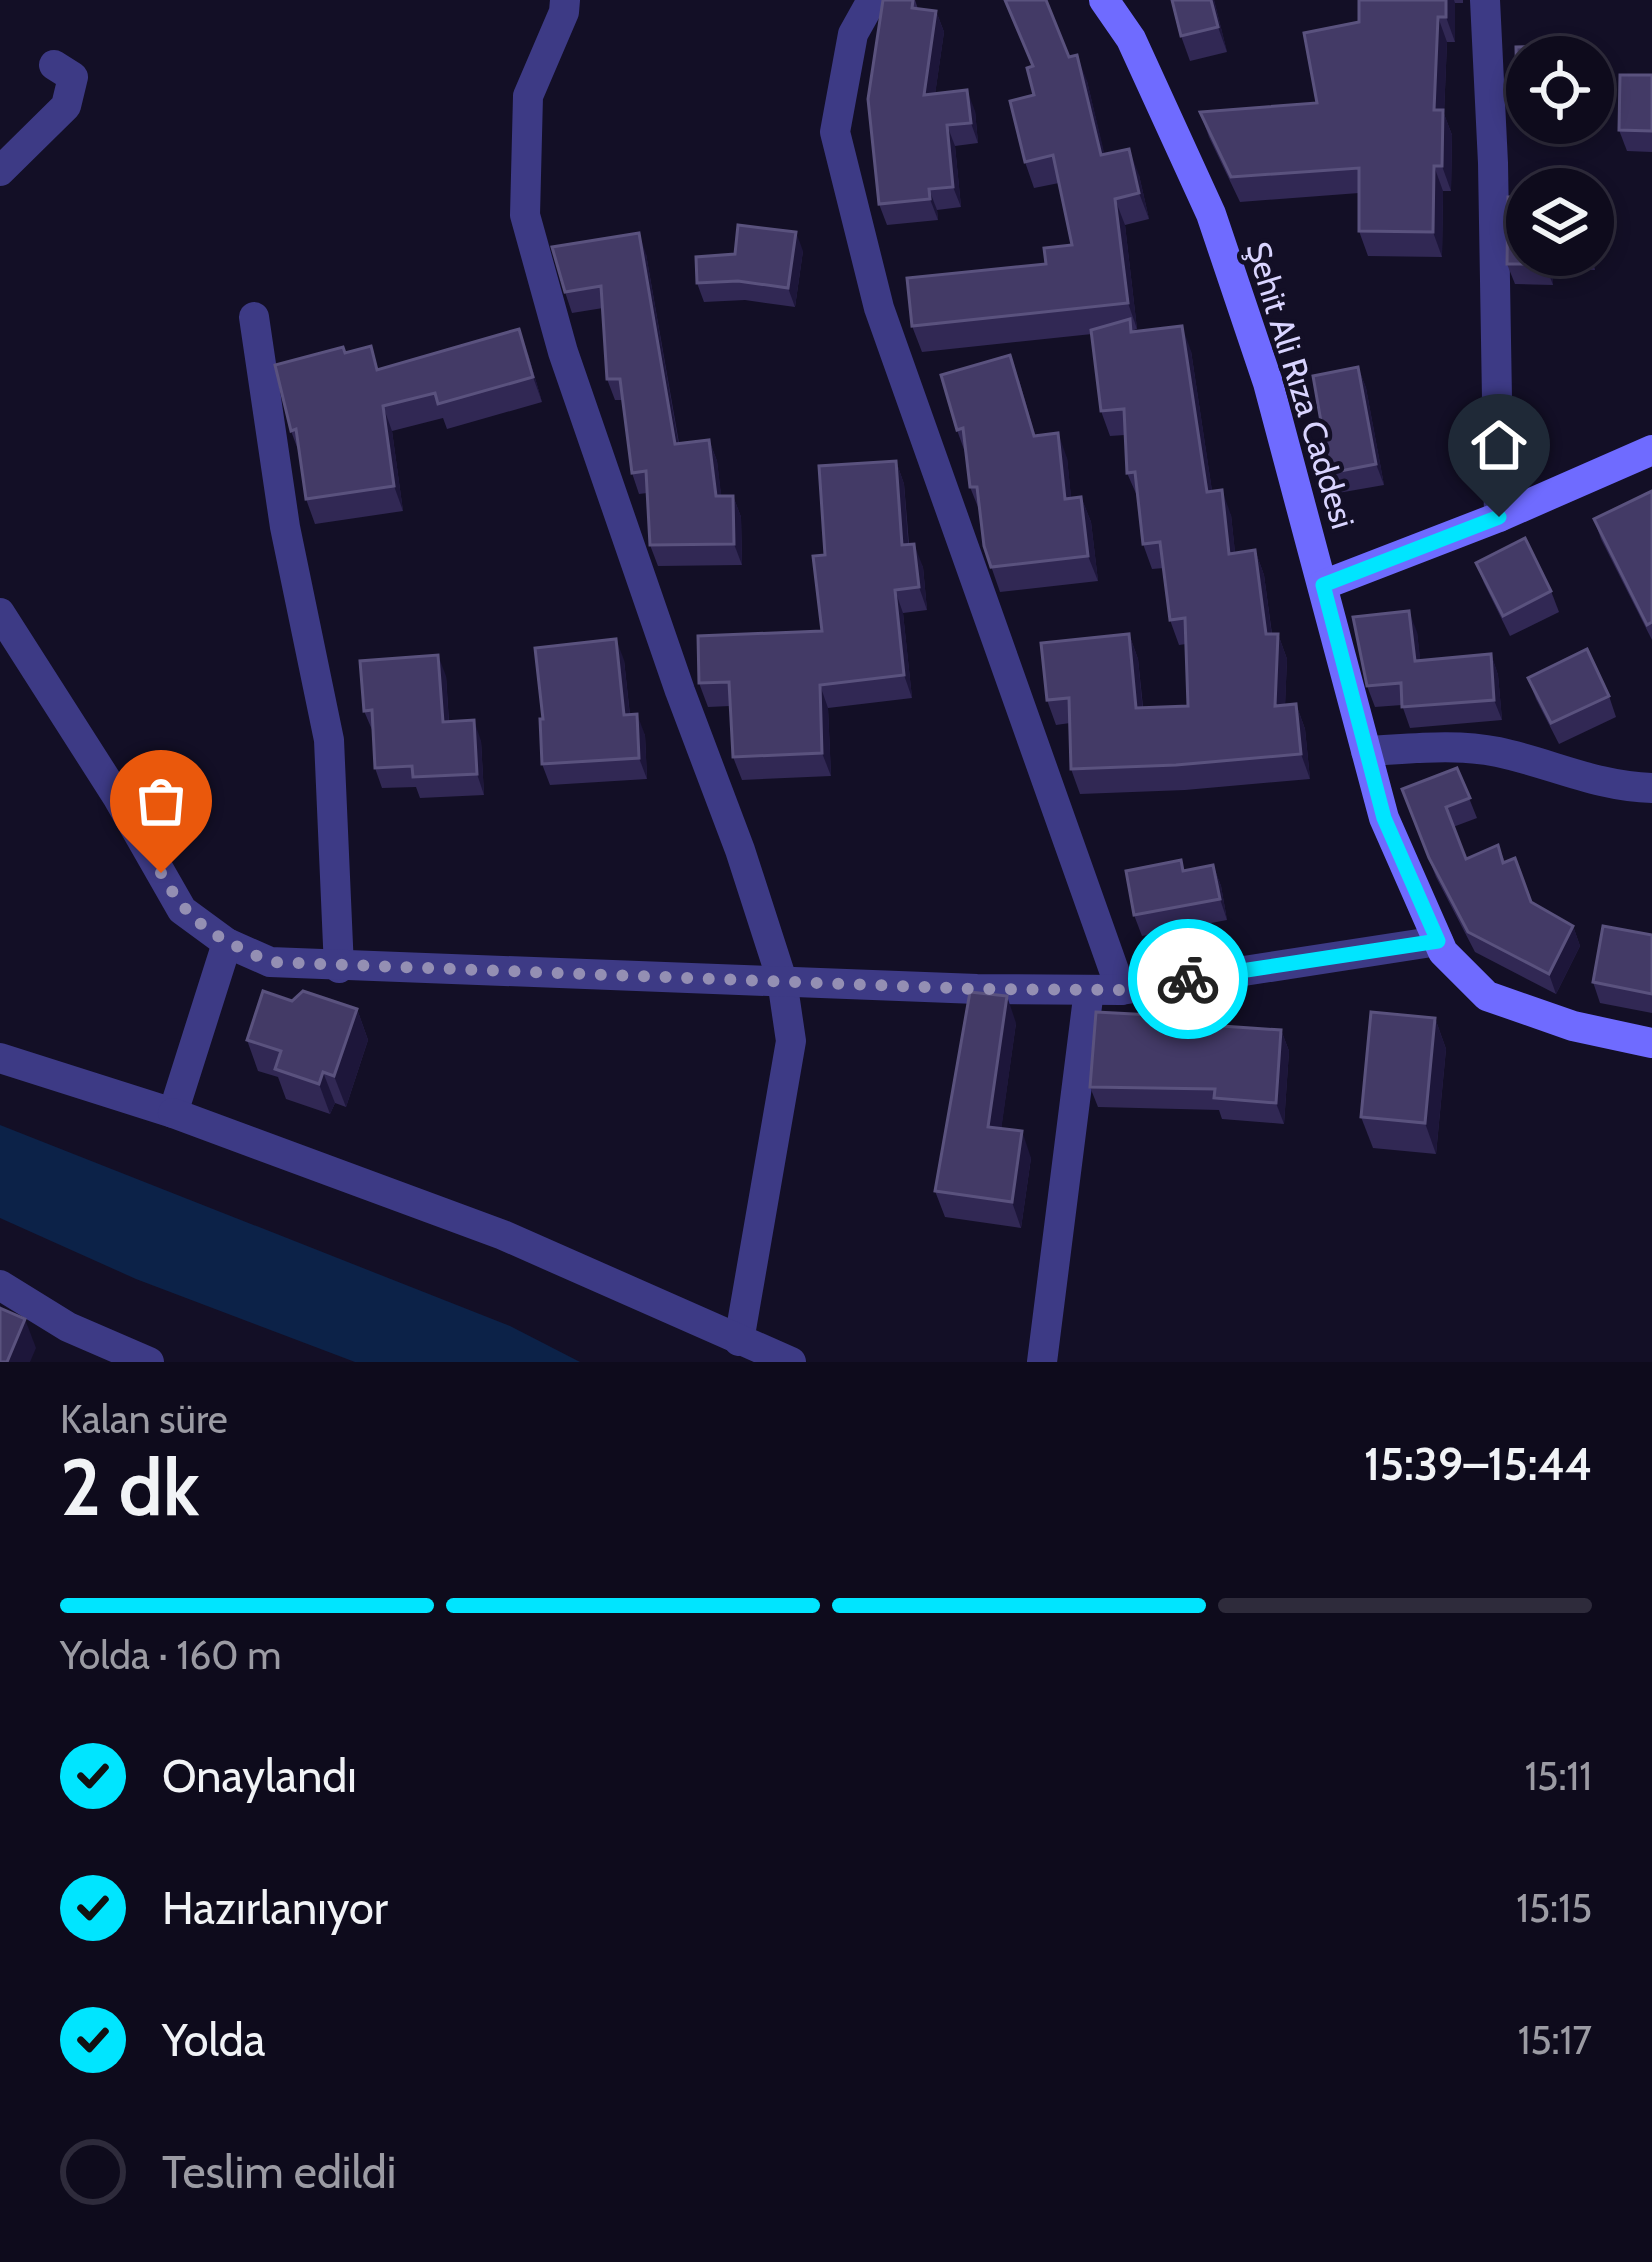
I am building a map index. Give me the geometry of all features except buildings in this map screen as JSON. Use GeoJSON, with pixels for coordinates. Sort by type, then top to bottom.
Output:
{"type":"FeatureCollection","features":[{"type":"Feature","properties":{"kind":"street"},"geometry":{"type":"LineString","coordinates":[[565,0],[529,95],[525,215],[563,352],[782,980],[791,1041],[739,1341]]}},
{"type":"Feature","properties":{"kind":"street"},"geometry":{"type":"LineString","coordinates":[[872,0],[853,34],[835,132],[879,308],[1121,990]]}},
{"type":"Feature","properties":{"kind":"street","name":"Şehit Ali Rıza Caddesi"},"geometry":{"type":"LineString","coordinates":[[1104,0],[1131,39],[1211,214],[1268,382],[1384,818],[1443,952],[1486,996],[1573,1026],[1652,1042]]}},
{"type":"Feature","properties":{"kind":"street"},"geometry":{"type":"LineString","coordinates":[[1485,0],[1499,517]]}},
{"type":"Feature","properties":{"kind":"street"},"geometry":{"type":"LineString","coordinates":[[0,171],[66,106],[73,77],[53,65]]}},
{"type":"Feature","properties":{"kind":"street"},"geometry":{"type":"LineString","coordinates":[[254,317],[285,527],[329,740],[339,968]]}},
{"type":"Feature","properties":{"kind":"street"},"geometry":{"type":"LineString","coordinates":[[1323,585],[1499,517],[1652,450]]}},
{"type":"Feature","properties":{"kind":"street"},"geometry":{"type":"LineString","coordinates":[[0,613],[118,798],[182,910],[227,943],[270,962],[977,989],[1121,990],[1438,941]]}},
{"type":"Feature","properties":{"kind":"street"},"geometry":{"type":"LineString","coordinates":[[1366,751],[1481,749],[1619,788],[1652,788]]}},
{"type":"Feature","properties":{"kind":"street"},"geometry":{"type":"LineString","coordinates":[[173,1113],[227,943]]}},
{"type":"Feature","properties":{"kind":"street"},"geometry":{"type":"LineString","coordinates":[[1042,1362],[1089,990]]}},
{"type":"Feature","properties":{"kind":"street"},"geometry":{"type":"LineString","coordinates":[[0,1058],[173,1113],[503,1235],[790,1362]]}},
{"type":"Feature","properties":{"kind":"street"},"geometry":{"type":"LineString","coordinates":[[0,1285],[68,1327],[149,1362]]}},
{"type":"Feature","properties":{"kind":"water"},"geometry":{"type":"Polygon","coordinates":[[[0,1125],[510,1326],[580,1362],[355,1362],[136,1279],[0,1218],[0,1125]]]}},
{"type":"Feature","properties":{"kind":"way so far"},"geometry":{"type":"LineString","coordinates":[[161,873],[182,910],[227,943],[270,962],[977,989],[1121,990],[1188,979]]}},
{"type":"Feature","properties":{"kind":"route"},"geometry":{"type":"LineString","coordinates":[[1188,979],[1438,941],[1384,818],[1323,585],[1499,517]]}}]}
